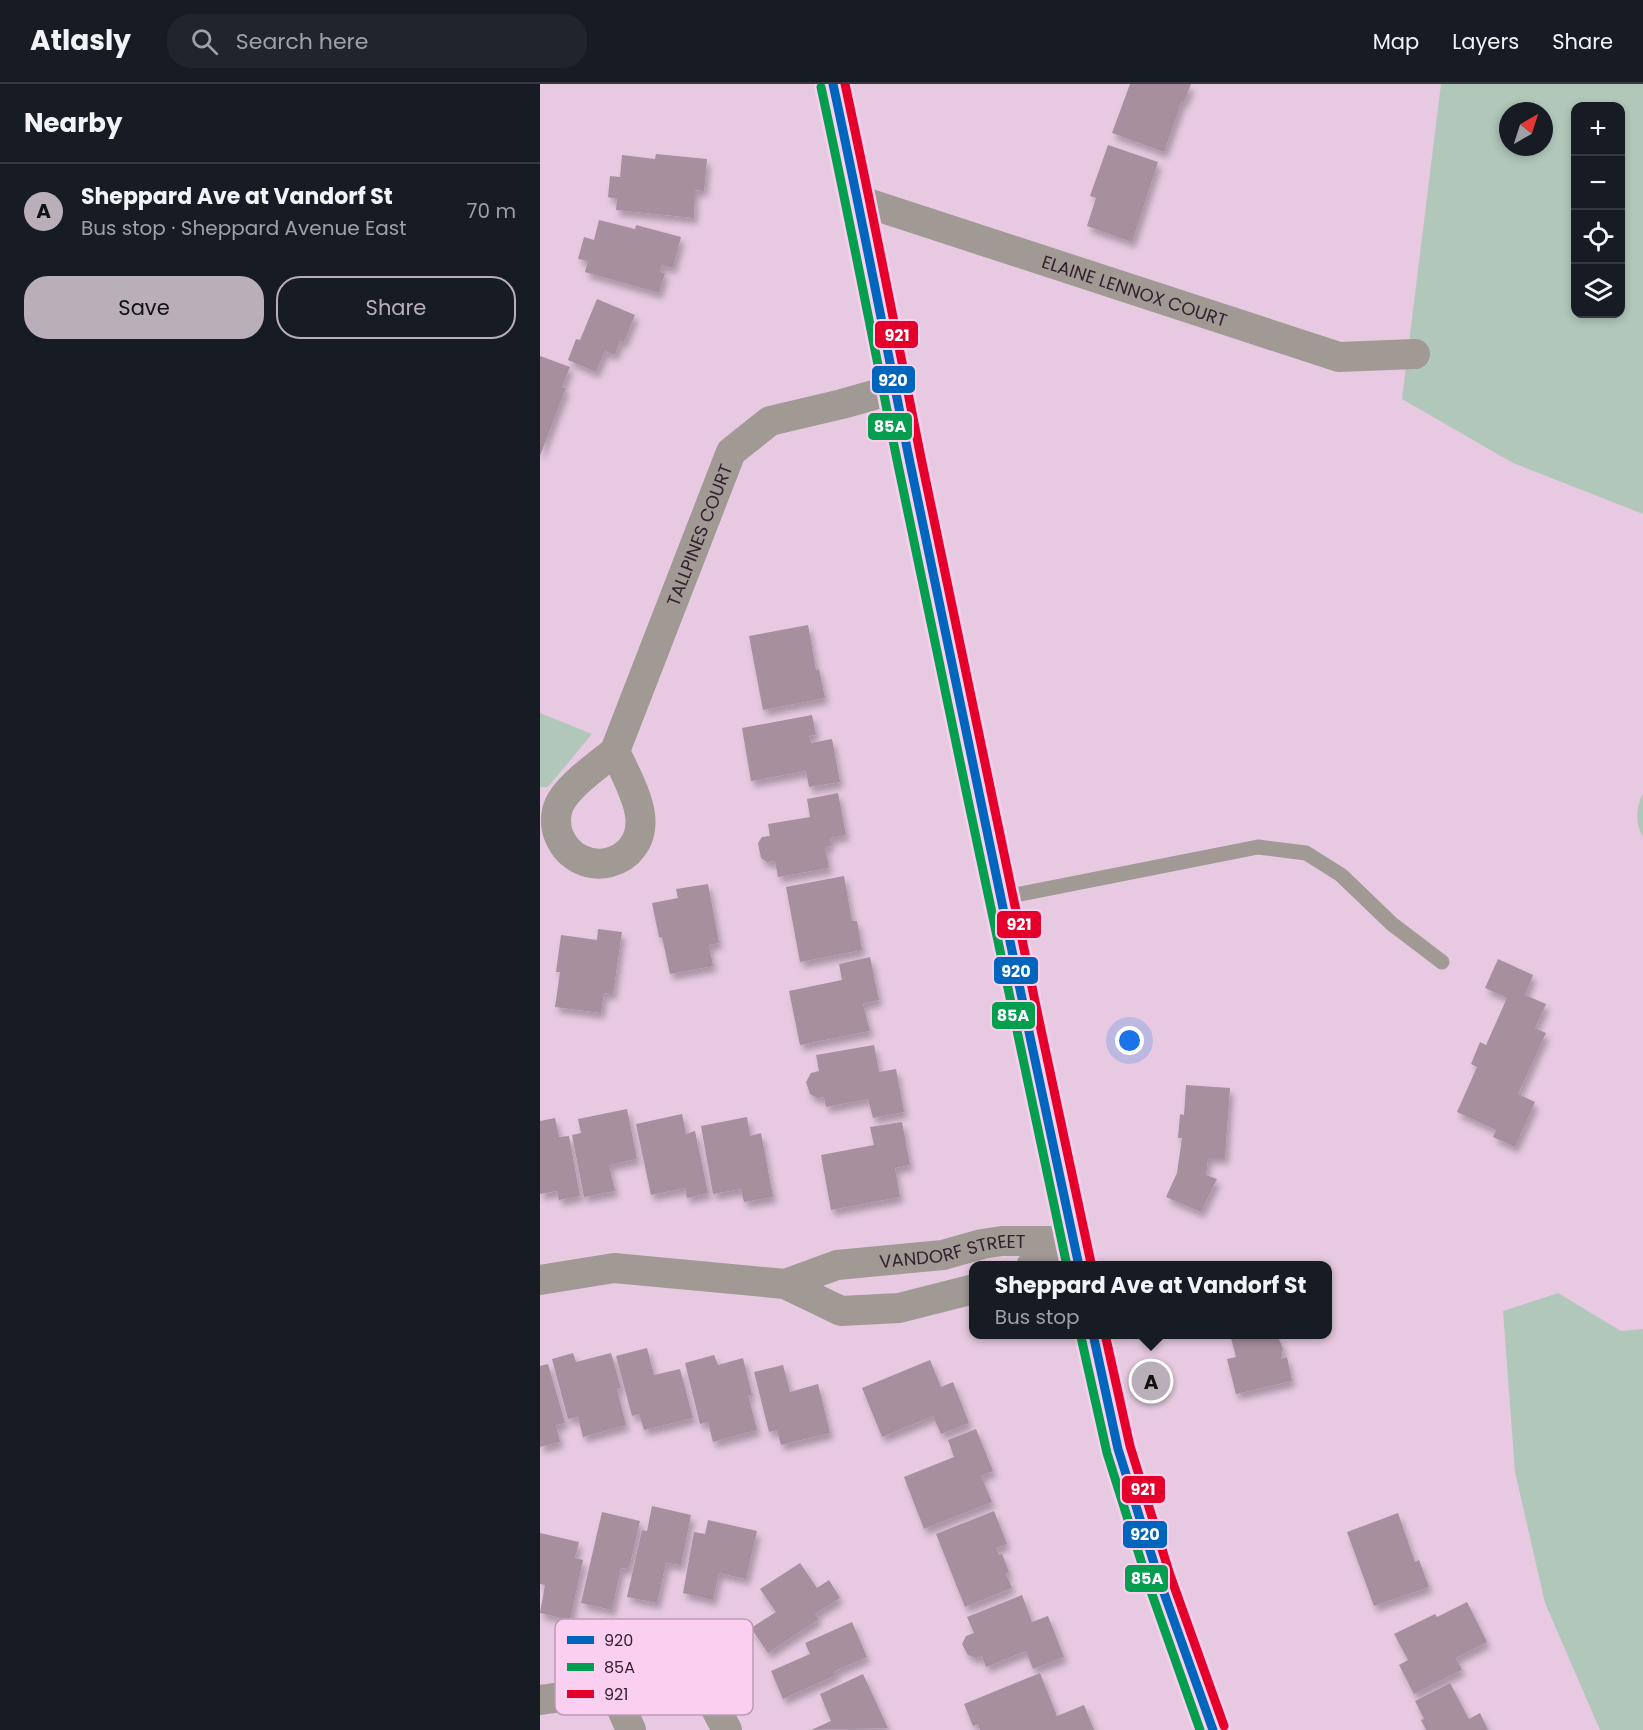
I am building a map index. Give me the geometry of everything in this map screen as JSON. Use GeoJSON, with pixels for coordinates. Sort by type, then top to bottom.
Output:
{"type":"FeatureCollection","features":[{"type":"Feature","properties":{"kind":"main road"},"geometry":{"type":"LineString","coordinates":[[833,84],[1000,898],[1077,1253]]}},
{"type":"Feature","properties":{"kind":"main road"},"geometry":{"type":"LineString","coordinates":[[1094,1339],[1118,1449],[1159,1580],[1213,1730]]}},
{"type":"Feature","properties":{"kind":"street","name":"ELAINE LENNOX COURT"},"geometry":{"type":"LineString","coordinates":[[858,200],[1339,357],[1415,354]]}},
{"type":"Feature","properties":{"kind":"street","name":"TALLPINES COURT"},"geometry":{"type":"LineString","coordinates":[[615,751],[731,452],[770,421],[895,389]]}},
{"type":"Feature","properties":{"kind":"street","name":"VANDORF STREET"},"geometry":{"type":"LineString","coordinates":[[785,1284],[837,1265],[943,1255],[1002,1241],[1077,1253]]}},
{"type":"Feature","properties":{"kind":"street","name":"VANDORF STREET"},"geometry":{"type":"LineString","coordinates":[[1049,1261],[1077,1253]]}},
{"type":"Feature","properties":{"kind":"street","name":"VANDORF STREET"},"geometry":{"type":"LineString","coordinates":[[540,1280],[614,1268],[785,1284],[841,1311],[899,1308],[969,1290]]}},
{"type":"Feature","properties":{"kind":"street"},"geometry":{"type":"LineString","coordinates":[[540,1700],[555,1698]]}},
{"type":"Feature","properties":{"kind":"street"},"geometry":{"type":"LineString","coordinates":[[625,1715],[632,1730]]}},
{"type":"Feature","properties":{"kind":"street"},"geometry":{"type":"LineString","coordinates":[[719,1715],[727,1730]]}},
{"type":"Feature","properties":{"kind":"lane"},"geometry":{"type":"LineString","coordinates":[[1000,898],[1258,847],[1306,853],[1341,875],[1392,924],[1442,962]]}},
{"type":"Feature","properties":{"kind":"green space"},"geometry":{"type":"Polygon","coordinates":[[[1441,84],[1643,84],[1643,514],[1513,463],[1402,399],[1441,84]]]}},
{"type":"Feature","properties":{"kind":"green space"},"geometry":{"type":"Polygon","coordinates":[[[540,713],[592,734],[548,787],[540,787],[540,713]]]}},
{"type":"Feature","properties":{"kind":"green space"},"geometry":{"type":"Polygon","coordinates":[[[1643,794],[1643,837],[1637,816],[1643,794]]]}},
{"type":"Feature","properties":{"kind":"green space"},"geometry":{"type":"Polygon","coordinates":[[[1558,1293],[1621,1331],[1643,1329],[1643,1730],[1600,1730],[1545,1603],[1515,1472],[1503,1311],[1558,1293]]]}},
{"type":"Feature","properties":{"kind":"building"},"geometry":{"type":"Polygon","coordinates":[[[1130,84],[1191,84],[1184,102],[1182,101],[1164,152],[1112,133],[1130,84]]]}},
{"type":"Feature","properties":{"kind":"building"},"geometry":{"type":"Polygon","coordinates":[[[1108,145],[1158,162],[1132,242],[1087,226],[1096,198],[1090,196],[1108,145]]]}},
{"type":"Feature","properties":{"kind":"building"},"geometry":{"type":"Polygon","coordinates":[[[656,154],[707,159],[704,191],[695,190],[694,218],[616,210],[617,199],[608,197],[610,176],[620,177],[622,155],[655,159],[656,154]]]}},
{"type":"Feature","properties":{"kind":"building"},"geometry":{"type":"Polygon","coordinates":[[[599,220],[635,229],[636,225],[681,237],[673,268],[662,265],[660,272],[665,273],[659,293],[585,272],[588,261],[578,259],[584,237],[594,240],[599,220]]]}},
{"type":"Feature","properties":{"kind":"building"},"geometry":{"type":"Polygon","coordinates":[[[597,299],[635,315],[624,342],[620,341],[615,355],[605,351],[596,372],[568,360],[576,339],[580,340],[597,299]]]}},
{"type":"Feature","properties":{"kind":"building"},"geometry":{"type":"Polygon","coordinates":[[[540,356],[570,367],[562,387],[566,388],[540,456],[540,356]]]}},
{"type":"Feature","properties":{"kind":"building"},"geometry":{"type":"Polygon","coordinates":[[[808,625],[816,670],[819,669],[825,698],[763,710],[749,636],[808,625]]]}},
{"type":"Feature","properties":{"kind":"building"},"geometry":{"type":"Polygon","coordinates":[[[812,715],[816,735],[809,736],[811,743],[832,739],[840,782],[809,787],[806,771],[751,781],[742,728],[812,715]]]}},
{"type":"Feature","properties":{"kind":"building"},"geometry":{"type":"Polygon","coordinates":[[[838,793],[846,835],[830,838],[831,846],[825,847],[829,868],[778,877],[775,861],[767,862],[761,858],[758,843],[762,837],[770,836],[768,824],[810,817],[807,799],[838,793]]]}},
{"type":"Feature","properties":{"kind":"building"},"geometry":{"type":"Polygon","coordinates":[[[844,876],[852,921],[857,921],[862,950],[800,962],[786,887],[844,876]]]}},
{"type":"Feature","properties":{"kind":"building"},"geometry":{"type":"Polygon","coordinates":[[[708,884],[719,943],[709,945],[713,966],[670,974],[652,903],[678,898],[676,889],[708,884]]]}},
{"type":"Feature","properties":{"kind":"building"},"geometry":{"type":"Polygon","coordinates":[[[598,929],[622,932],[613,994],[604,993],[601,1013],[555,1007],[560,972],[556,972],[561,935],[597,940],[598,929]]]}},
{"type":"Feature","properties":{"kind":"building"},"geometry":{"type":"Polygon","coordinates":[[[870,957],[879,1000],[863,1004],[870,1031],[800,1045],[789,991],[842,980],[839,964],[870,957]]]}},
{"type":"Feature","properties":{"kind":"building"},"geometry":{"type":"Polygon","coordinates":[[[1498,959],[1533,975],[1525,995],[1546,1004],[1535,1028],[1546,1033],[1518,1094],[1535,1102],[1515,1147],[1493,1137],[1496,1130],[1457,1112],[1477,1067],[1471,1064],[1480,1042],[1486,1045],[1507,998],[1485,988],[1498,959]]]}},
{"type":"Feature","properties":{"kind":"building"},"geometry":{"type":"Polygon","coordinates":[[[874,1045],[879,1072],[896,1069],[904,1112],[873,1118],[868,1099],[826,1107],[824,1097],[817,1098],[810,1094],[806,1082],[811,1073],[819,1071],[816,1055],[874,1045]]]}},
{"type":"Feature","properties":{"kind":"building"},"geometry":{"type":"Polygon","coordinates":[[[1186,1085],[1230,1088],[1225,1158],[1208,1158],[1206,1175],[1217,1179],[1201,1212],[1166,1197],[1177,1173],[1182,1138],[1178,1138],[1180,1114],[1184,1115],[1186,1085]]]}},
{"type":"Feature","properties":{"kind":"building"},"geometry":{"type":"Polygon","coordinates":[[[627,1109],[637,1159],[609,1165],[615,1191],[584,1197],[572,1135],[581,1133],[578,1119],[627,1109]]]}},
{"type":"Feature","properties":{"kind":"building"},"geometry":{"type":"Polygon","coordinates":[[[682,1114],[686,1134],[695,1131],[708,1193],[687,1198],[685,1188],[651,1195],[636,1124],[682,1114]]]}},
{"type":"Feature","properties":{"kind":"building"},"geometry":{"type":"Polygon","coordinates":[[[747,1117],[750,1136],[761,1133],[773,1197],[744,1202],[741,1189],[713,1194],[701,1126],[747,1117]]]}},
{"type":"Feature","properties":{"kind":"building"},"geometry":{"type":"Polygon","coordinates":[[[555,1118],[559,1137],[569,1136],[580,1196],[559,1200],[557,1191],[540,1194],[540,1121],[555,1118]]]}},
{"type":"Feature","properties":{"kind":"building"},"geometry":{"type":"Polygon","coordinates":[[[902,1122],[910,1165],[895,1168],[900,1197],[831,1210],[821,1155],[874,1145],[870,1127],[902,1122]]]}},
{"type":"Feature","properties":{"kind":"building"},"geometry":{"type":"Polygon","coordinates":[[[1231,1339],[1279,1339],[1283,1349],[1281,1359],[1287,1357],[1292,1381],[1236,1394],[1227,1359],[1236,1357],[1231,1339]]]}},
{"type":"Feature","properties":{"kind":"building"},"geometry":{"type":"Polygon","coordinates":[[[647,1348],[654,1375],[680,1369],[693,1418],[644,1430],[639,1414],[632,1416],[616,1356],[647,1348]]]}},
{"type":"Feature","properties":{"kind":"building"},"geometry":{"type":"Polygon","coordinates":[[[573,1353],[576,1362],[611,1353],[621,1388],[617,1389],[626,1425],[583,1437],[578,1417],[568,1419],[552,1359],[573,1353]]]}},
{"type":"Feature","properties":{"kind":"building"},"geometry":{"type":"Polygon","coordinates":[[[714,1355],[718,1365],[743,1358],[752,1395],[748,1395],[757,1430],[713,1442],[708,1422],[700,1424],[685,1363],[714,1355]]]}},
{"type":"Feature","properties":{"kind":"building"},"geometry":{"type":"Polygon","coordinates":[[[930,1360],[941,1387],[953,1382],[969,1423],[941,1434],[933,1416],[882,1437],[862,1388],[930,1360]]]}},
{"type":"Feature","properties":{"kind":"building"},"geometry":{"type":"Polygon","coordinates":[[[548,1364],[565,1423],[556,1425],[560,1442],[540,1447],[540,1366],[548,1364]]]}},
{"type":"Feature","properties":{"kind":"building"},"geometry":{"type":"Polygon","coordinates":[[[783,1365],[790,1392],[818,1384],[830,1433],[781,1445],[777,1430],[769,1432],[754,1372],[783,1365]]]}},
{"type":"Feature","properties":{"kind":"building"},"geometry":{"type":"Polygon","coordinates":[[[976,1429],[993,1471],[981,1476],[992,1502],[924,1529],[904,1477],[954,1457],[948,1440],[976,1429]]]}},
{"type":"Feature","properties":{"kind":"building"},"geometry":{"type":"Polygon","coordinates":[[[652,1506],[691,1515],[681,1565],[666,1563],[657,1603],[627,1597],[642,1530],[647,1531],[652,1506]]]}},
{"type":"Feature","properties":{"kind":"building"},"geometry":{"type":"Polygon","coordinates":[[[994,1511],[1007,1544],[996,1548],[999,1555],[1002,1554],[1009,1572],[1006,1574],[1012,1588],[965,1607],[936,1534],[994,1511]]]}},
{"type":"Feature","properties":{"kind":"building"},"geometry":{"type":"Polygon","coordinates":[[[602,1512],[640,1521],[629,1569],[621,1568],[612,1610],[581,1603],[602,1512]]]}},
{"type":"Feature","properties":{"kind":"building"},"geometry":{"type":"Polygon","coordinates":[[[1398,1513],[1415,1562],[1419,1560],[1429,1587],[1374,1606],[1347,1532],[1398,1513]]]}},
{"type":"Feature","properties":{"kind":"building"},"geometry":{"type":"Polygon","coordinates":[[[708,1520],[757,1531],[746,1579],[719,1573],[713,1600],[683,1593],[694,1532],[705,1534],[708,1520]]]}},
{"type":"Feature","properties":{"kind":"building"},"geometry":{"type":"Polygon","coordinates":[[[540,1533],[579,1542],[575,1558],[583,1560],[570,1619],[540,1613],[545,1585],[540,1584],[540,1533]]]}},
{"type":"Feature","properties":{"kind":"building"},"geometry":{"type":"Polygon","coordinates":[[[800,1563],[817,1588],[829,1580],[840,1598],[815,1614],[819,1619],[768,1653],[753,1631],[753,1627],[776,1612],[760,1589],[800,1563]]]}},
{"type":"Feature","properties":{"kind":"building"},"geometry":{"type":"Polygon","coordinates":[[[1022,1595],[1032,1622],[1048,1616],[1064,1657],[1033,1669],[1026,1651],[986,1667],[982,1656],[976,1658],[968,1655],[962,1644],[966,1636],[974,1633],[967,1617],[1022,1595]]]}},
{"type":"Feature","properties":{"kind":"building"},"geometry":{"type":"Polygon","coordinates":[[[1467,1602],[1487,1642],[1456,1658],[1462,1670],[1414,1694],[1399,1665],[1408,1660],[1394,1634],[1435,1614],[1437,1617],[1467,1602]]]}},
{"type":"Feature","properties":{"kind":"building"},"geometry":{"type":"Polygon","coordinates":[[[852,1622],[867,1657],[835,1671],[836,1675],[783,1699],[771,1671],[810,1654],[805,1643],[852,1622]]]}},
{"type":"Feature","properties":{"kind":"building"},"geometry":{"type":"Polygon","coordinates":[[[1040,1673],[1057,1716],[1084,1705],[1094,1730],[980,1730],[978,1724],[973,1726],[964,1704],[1040,1673]]]}},
{"type":"Feature","properties":{"kind":"building"},"geometry":{"type":"Polygon","coordinates":[[[863,1674],[888,1728],[811,1730],[831,1721],[820,1694],[863,1674]]]}},
{"type":"Feature","properties":{"kind":"building"},"geometry":{"type":"Polygon","coordinates":[[[1450,1683],[1469,1719],[1480,1713],[1488,1730],[1426,1730],[1421,1720],[1424,1719],[1415,1701],[1450,1683]]]}},
{"type":"Feature","properties":{"kind":"transit line","name":"920"},"geometry":{"type":"LineString","coordinates":[[833,84],[1014,963],[1078,1261]]}},
{"type":"Feature","properties":{"kind":"transit line","name":"921"},"geometry":{"type":"LineString","coordinates":[[845,84],[942,559],[1091,1261]]}},
{"type":"Feature","properties":{"kind":"transit line","name":"85A"},"geometry":{"type":"LineString","coordinates":[[821,87],[1002,964],[1066,1261]]}},
{"type":"Feature","properties":{"kind":"transit line","name":"85A"},"geometry":{"type":"LineString","coordinates":[[1081,1339],[1107,1453],[1148,1583],[1200,1730]]}},
{"type":"Feature","properties":{"kind":"transit line","name":"920"},"geometry":{"type":"LineString","coordinates":[[1094,1339],[1118,1449],[1159,1579],[1213,1730]]}},
{"type":"Feature","properties":{"kind":"transit line","name":"921"},"geometry":{"type":"LineString","coordinates":[[1106,1339],[1130,1446],[1170,1575],[1224,1726]]}},
{"type":"Feature","properties":{"kind":"place","name":"Sheppard Ave at Vandorf St"},"geometry":{"type":"Point","coordinates":[1151,1381]}}]}
